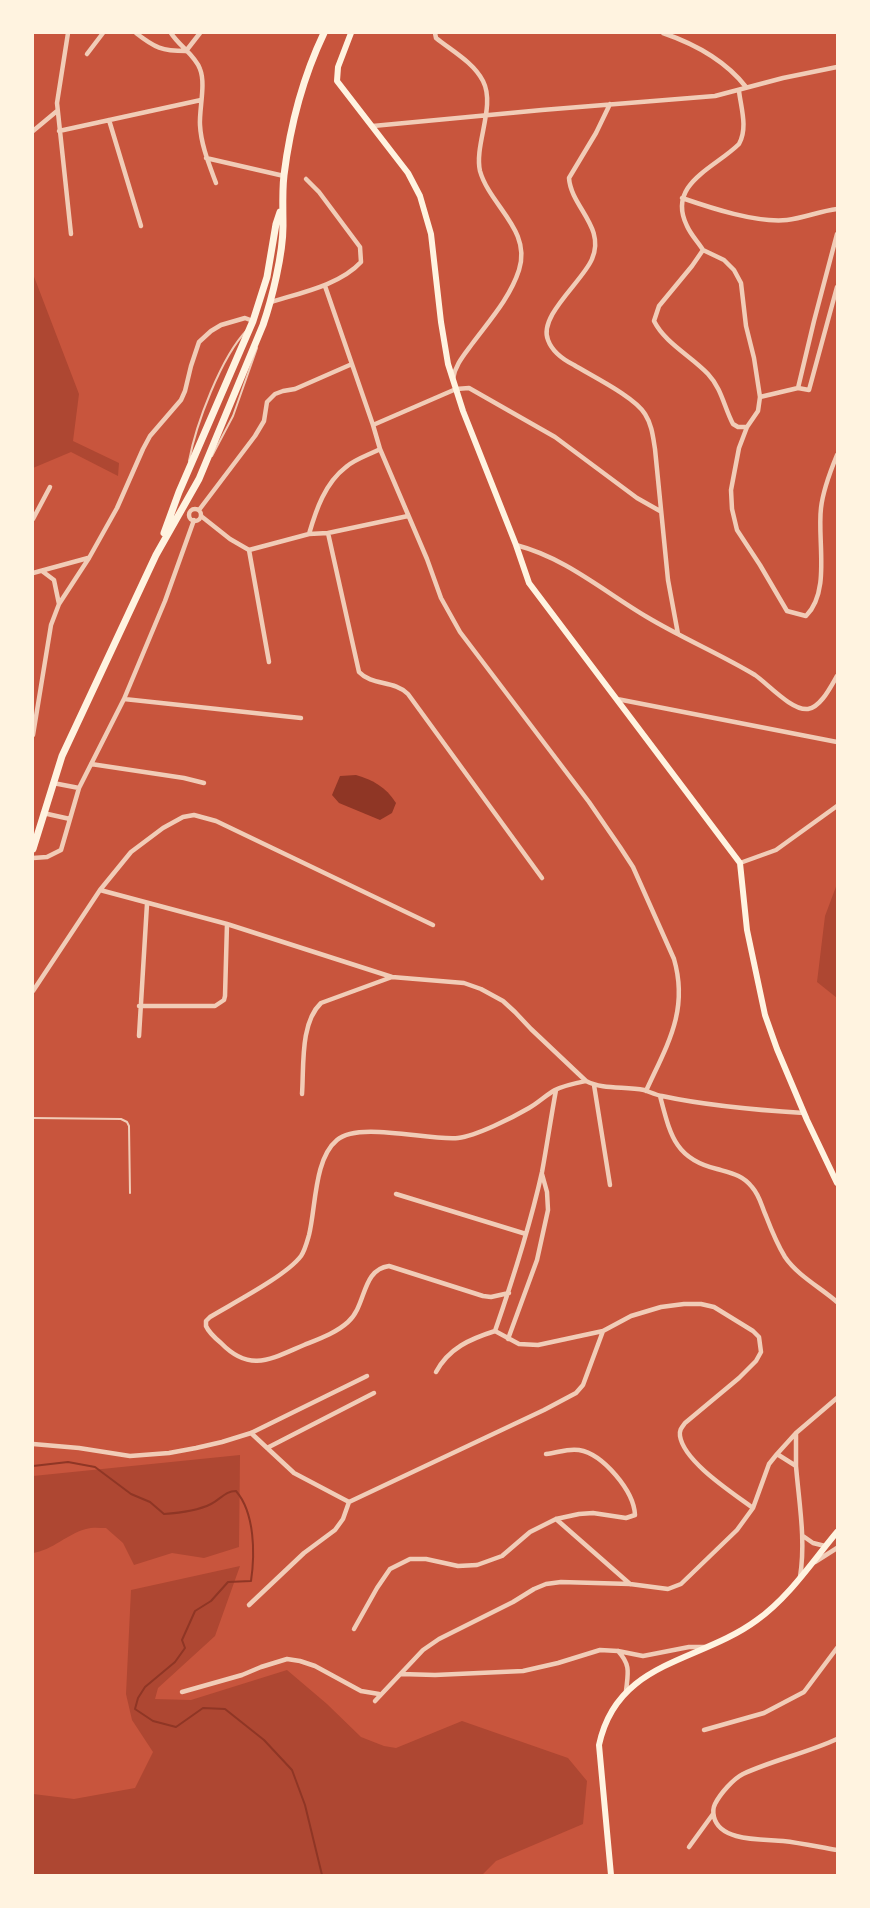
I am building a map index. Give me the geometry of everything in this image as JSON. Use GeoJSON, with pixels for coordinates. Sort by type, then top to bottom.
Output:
{"type":"FeatureCollection","features":[{"type":"Feature","properties":{"kind":"main road"},"geometry":{"type":"LineString","coordinates":[[33,849],[62,756],[156,555],[199,479],[263,326],[271,302],[282,243],[284,176],[296,113],[306,77],[324,33]]}},
{"type":"Feature","properties":{"kind":"main road"},"geometry":{"type":"LineString","coordinates":[[351,33],[338,67],[337,81],[408,173],[420,196],[430,234],[445,347],[453,380],[529,583],[740,863],[747,930],[765,1015],[804,1113],[837,1183]]}},
{"type":"Feature","properties":{"kind":"main road"},"geometry":{"type":"LineString","coordinates":[[156,555],[179,492],[252,323],[267,277],[276,224],[282,209]]}},
{"type":"Feature","properties":{"kind":"main road"},"geometry":{"type":"LineString","coordinates":[[248,362],[258,326],[257,323],[252,323]]}},
{"type":"Feature","properties":{"kind":"main road"},"geometry":{"type":"LineString","coordinates":[[179,492],[182,508]]}},
{"type":"Feature","properties":{"kind":"main road"},"geometry":{"type":"LineString","coordinates":[[611,1875],[599,1745],[602,1732],[615,1706],[635,1683],[660,1668],[710,1647],[759,1619],[800,1577],[837,1532]]}},
{"type":"Feature","properties":{"kind":"street"},"geometry":{"type":"LineString","coordinates":[[68,33],[58,90],[57,111],[71,234]]}},
{"type":"Feature","properties":{"kind":"street"},"geometry":{"type":"LineString","coordinates":[[87,54],[103,33]]}},
{"type":"Feature","properties":{"kind":"street"},"geometry":{"type":"LineString","coordinates":[[136,33],[154,47],[162,50],[186,51]]}},
{"type":"Feature","properties":{"kind":"street"},"geometry":{"type":"LineString","coordinates":[[171,33],[201,70],[200,125],[206,158],[216,183]]}},
{"type":"Feature","properties":{"kind":"street"},"geometry":{"type":"LineString","coordinates":[[186,51],[200,33]]}},
{"type":"Feature","properties":{"kind":"street"},"geometry":{"type":"LineString","coordinates":[[435,33],[436,38],[463,58],[484,82],[487,101],[480,169],[485,183],[518,235],[521,250],[520,266],[509,293],[458,364],[453,380]]}},
{"type":"Feature","properties":{"kind":"street"},"geometry":{"type":"LineString","coordinates":[[663,33],[696,46],[726,66],[746,87]]}},
{"type":"Feature","properties":{"kind":"street"},"geometry":{"type":"LineString","coordinates":[[373,126],[715,96],[837,67]]}},
{"type":"Feature","properties":{"kind":"street"},"geometry":{"type":"LineString","coordinates":[[739,91],[744,128],[743,138],[739,144],[695,180],[682,198],[683,213],[687,226],[703,250],[724,260],[734,270],[741,283],[746,326],[754,358],[760,397],[758,411],[747,428],[739,448],[731,490],[732,509],[737,530],[788,611],[806,616],[813,609],[817,597],[822,551],[821,509],[828,478],[837,455]]}},
{"type":"Feature","properties":{"kind":"street"},"geometry":{"type":"LineString","coordinates":[[59,131],[201,100]]}},
{"type":"Feature","properties":{"kind":"street"},"geometry":{"type":"LineString","coordinates":[[610,104],[596,133],[569,178],[572,190],[593,229],[594,256],[579,281],[552,314],[546,331],[548,341],[565,360],[630,400],[646,415],[652,431],[668,580],[678,634]]}},
{"type":"Feature","properties":{"kind":"street"},"geometry":{"type":"LineString","coordinates":[[33,131],[57,111]]}},
{"type":"Feature","properties":{"kind":"street"},"geometry":{"type":"LineString","coordinates":[[109,120],[141,226]]}},
{"type":"Feature","properties":{"kind":"street"},"geometry":{"type":"LineString","coordinates":[[206,158],[284,176]]}},
{"type":"Feature","properties":{"kind":"street"},"geometry":{"type":"LineString","coordinates":[[271,302],[325,286],[361,262],[360,247],[319,192],[306,179]]}},
{"type":"Feature","properties":{"kind":"street"},"geometry":{"type":"LineString","coordinates":[[682,198],[710,208],[772,219],[802,218],[837,208]]}},
{"type":"Feature","properties":{"kind":"street"},"geometry":{"type":"LineString","coordinates":[[798,388],[837,234]]}},
{"type":"Feature","properties":{"kind":"street"},"geometry":{"type":"LineString","coordinates":[[703,250],[658,306],[654,321],[659,331],[715,383],[723,396],[733,424],[747,428]]}},
{"type":"Feature","properties":{"kind":"street"},"geometry":{"type":"LineString","coordinates":[[325,286],[380,450],[428,559],[441,598],[460,632],[589,802],[633,867],[674,959],[678,974],[680,1003],[665,1050],[646,1091]]}},
{"type":"Feature","properties":{"kind":"street"},"geometry":{"type":"LineString","coordinates":[[760,397],[798,388],[809,390],[837,287]]}},
{"type":"Feature","properties":{"kind":"street"},"geometry":{"type":"LineString","coordinates":[[33,735],[51,625],[59,604],[89,558],[117,508],[146,443],[181,400],[199,342],[221,325],[245,318],[252,323]]}},
{"type":"Feature","properties":{"kind":"street"},"geometry":{"type":"LineString","coordinates":[[33,858],[47,857],[61,850],[79,788],[124,699],[165,601],[194,520],[199,519],[198,512],[255,436],[264,421],[267,402],[275,394],[295,389],[352,364]]}},
{"type":"Feature","properties":{"kind":"street"},"geometry":{"type":"LineString","coordinates":[[373,425],[456,389],[469,388],[555,437],[637,498],[660,511]]}},
{"type":"Feature","properties":{"kind":"street"},"geometry":{"type":"LineString","coordinates":[[309,534],[314,515],[331,482],[347,465],[380,450]]}},
{"type":"Feature","properties":{"kind":"street"},"geometry":{"type":"LineString","coordinates":[[33,519],[50,487]]}},
{"type":"Feature","properties":{"kind":"street"},"geometry":{"type":"LineString","coordinates":[[187,499],[198,512],[230,539],[249,550],[309,534],[328,533],[408,516]]}},
{"type":"Feature","properties":{"kind":"street"},"geometry":{"type":"LineString","coordinates":[[182,508],[194,520]]}},
{"type":"Feature","properties":{"kind":"street"},"geometry":{"type":"LineString","coordinates":[[190,515],[190,512],[198,512]]}},
{"type":"Feature","properties":{"kind":"street"},"geometry":{"type":"LineString","coordinates":[[328,533],[359,672],[366,678],[396,685],[408,694],[542,878]]}},
{"type":"Feature","properties":{"kind":"street"},"geometry":{"type":"LineString","coordinates":[[516,545],[533,549],[589,578],[645,616],[755,676],[791,704],[800,708],[806,710],[817,704],[837,676]]}},
{"type":"Feature","properties":{"kind":"street"},"geometry":{"type":"LineString","coordinates":[[249,550],[269,662]]}},
{"type":"Feature","properties":{"kind":"street"},"geometry":{"type":"LineString","coordinates":[[33,573],[89,558]]}},
{"type":"Feature","properties":{"kind":"street"},"geometry":{"type":"LineString","coordinates":[[42,571],[54,580],[59,604]]}},
{"type":"Feature","properties":{"kind":"street"},"geometry":{"type":"LineString","coordinates":[[124,699],[301,718]]}},
{"type":"Feature","properties":{"kind":"street"},"geometry":{"type":"LineString","coordinates":[[617,699],[837,742]]}},
{"type":"Feature","properties":{"kind":"street"},"geometry":{"type":"LineString","coordinates":[[91,764],[204,783]]}},
{"type":"Feature","properties":{"kind":"street"},"geometry":{"type":"LineString","coordinates":[[53,783],[79,788]]}},
{"type":"Feature","properties":{"kind":"street"},"geometry":{"type":"LineString","coordinates":[[740,863],[776,850],[837,806]]}},
{"type":"Feature","properties":{"kind":"street"},"geometry":{"type":"LineString","coordinates":[[43,813],[70,819]]}},
{"type":"Feature","properties":{"kind":"street"},"geometry":{"type":"LineString","coordinates":[[33,990],[100,890],[131,852],[163,828],[194,815],[216,821],[433,925]]}},
{"type":"Feature","properties":{"kind":"street"},"geometry":{"type":"LineString","coordinates":[[100,890],[227,924],[392,976],[464,983],[481,989],[515,1012],[586,1081],[594,1085],[646,1091],[660,1096],[746,1109],[804,1113]]}},
{"type":"Feature","properties":{"kind":"street"},"geometry":{"type":"LineString","coordinates":[[139,1036],[139,1006],[147,904]]}},
{"type":"Feature","properties":{"kind":"street"},"geometry":{"type":"LineString","coordinates":[[139,1006],[215,1006],[220,1004],[225,996],[227,924]]}},
{"type":"Feature","properties":{"kind":"street"},"geometry":{"type":"LineString","coordinates":[[302,1094],[307,1029],[314,1010],[321,1004],[392,976]]}},
{"type":"Feature","properties":{"kind":"street"},"geometry":{"type":"LineString","coordinates":[[509,1293],[491,1297],[483,1296],[389,1266],[382,1267],[369,1279],[354,1316],[340,1328],[267,1360],[257,1361],[246,1360],[227,1350],[207,1329],[206,1321],[283,1273],[300,1256],[305,1248],[313,1219],[319,1175],[324,1159],[339,1138],[348,1134],[362,1133],[448,1138],[474,1134],[528,1108],[556,1090],[586,1081]]}},
{"type":"Feature","properties":{"kind":"street"},"geometry":{"type":"LineString","coordinates":[[594,1085],[610,1185]]}},
{"type":"Feature","properties":{"kind":"street"},"geometry":{"type":"LineString","coordinates":[[436,1372],[450,1353],[463,1344],[495,1331],[509,1293],[542,1172],[556,1090]]}},
{"type":"Feature","properties":{"kind":"street"},"geometry":{"type":"LineString","coordinates":[[660,1096],[672,1137],[678,1148],[703,1166],[741,1176],[750,1184],[758,1194],[786,1258],[837,1302]]}},
{"type":"Feature","properties":{"kind":"street"},"geometry":{"type":"LineString","coordinates":[[508,1339],[537,1260],[548,1210],[548,1192],[542,1172]]}},
{"type":"Feature","properties":{"kind":"street"},"geometry":{"type":"LineString","coordinates":[[396,1194],[526,1234]]}},
{"type":"Feature","properties":{"kind":"street"},"geometry":{"type":"LineString","coordinates":[[495,1331],[519,1344],[538,1345],[603,1330],[644,1311],[673,1305],[701,1304],[714,1307],[753,1331],[759,1337],[761,1352],[756,1361],[680,1429],[680,1437],[688,1454],[708,1473],[753,1508]]}},
{"type":"Feature","properties":{"kind":"street"},"geometry":{"type":"LineString","coordinates":[[249,1605],[304,1553],[335,1530],[343,1519],[349,1502],[576,1393],[583,1385],[603,1330]]}},
{"type":"Feature","properties":{"kind":"street"},"geometry":{"type":"LineString","coordinates":[[33,1444],[130,1456],[196,1448],[250,1433],[367,1376]]}},
{"type":"Feature","properties":{"kind":"street"},"geometry":{"type":"LineString","coordinates":[[267,1448],[374,1393]]}},
{"type":"Feature","properties":{"kind":"street"},"geometry":{"type":"LineString","coordinates":[[375,1701],[379,1694],[423,1650],[438,1639],[546,1584],[561,1582],[630,1584],[668,1589],[681,1584],[737,1530],[753,1508],[769,1464],[777,1454],[796,1433],[837,1398]]}},
{"type":"Feature","properties":{"kind":"street"},"geometry":{"type":"LineString","coordinates":[[250,1433],[294,1473],[349,1502]]}},
{"type":"Feature","properties":{"kind":"street"},"geometry":{"type":"LineString","coordinates":[[796,1433],[796,1466],[803,1536],[803,1561],[800,1577]]}},
{"type":"Feature","properties":{"kind":"street"},"geometry":{"type":"LineString","coordinates":[[354,1629],[390,1569],[416,1558],[458,1566],[486,1563],[502,1556],[535,1529],[556,1519],[593,1513],[634,1516],[631,1496],[623,1483],[594,1457],[579,1450],[563,1450],[546,1454]]}},
{"type":"Feature","properties":{"kind":"street"},"geometry":{"type":"LineString","coordinates":[[777,1454],[796,1466]]}},
{"type":"Feature","properties":{"kind":"street"},"geometry":{"type":"LineString","coordinates":[[556,1519],[630,1584]]}},
{"type":"Feature","properties":{"kind":"street"},"geometry":{"type":"LineString","coordinates":[[803,1536],[813,1543],[825,1546]]}},
{"type":"Feature","properties":{"kind":"street"},"geometry":{"type":"LineString","coordinates":[[808,1567],[837,1548]]}},
{"type":"Feature","properties":{"kind":"street"},"geometry":{"type":"LineString","coordinates":[[401,1674],[429,1676],[523,1671],[558,1664],[591,1652],[618,1651],[643,1656],[689,1647],[710,1647]]}},
{"type":"Feature","properties":{"kind":"street"},"geometry":{"type":"LineString","coordinates":[[704,1730],[764,1713],[804,1692],[837,1648]]}},
{"type":"Feature","properties":{"kind":"street"},"geometry":{"type":"LineString","coordinates":[[618,1651],[627,1663],[626,1691]]}},
{"type":"Feature","properties":{"kind":"street"},"geometry":{"type":"LineString","coordinates":[[182,1692],[287,1659],[315,1666],[361,1691],[379,1694]]}},
{"type":"Feature","properties":{"kind":"street"},"geometry":{"type":"LineString","coordinates":[[689,1846],[713,1814],[715,1803],[741,1775],[837,1739]]}},
{"type":"Feature","properties":{"kind":"street"},"geometry":{"type":"LineString","coordinates":[[713,1814],[716,1823],[721,1828],[740,1838],[783,1841],[837,1850]]}},
{"type":"Feature","properties":{"kind":"lane"},"geometry":{"type":"LineString","coordinates":[[188,474],[189,459],[196,432],[207,401],[239,340],[252,323]]}},
{"type":"Feature","properties":{"kind":"lane"},"geometry":{"type":"LineString","coordinates":[[199,479],[233,416],[263,326]]}},
{"type":"Feature","properties":{"kind":"lane"},"geometry":{"type":"LineString","coordinates":[[33,1118],[122,1119],[127,1122],[129,1126],[130,1193]]}},
{"type":"Feature","properties":{"kind":"shaded area"},"geometry":{"type":"Polygon","coordinates":[[[33,274],[79,394],[73,441],[119,463],[118,476],[71,452],[33,468],[33,274]]]}},
{"type":"Feature","properties":{"kind":"shaded area"},"geometry":{"type":"Polygon","coordinates":[[[356,775],[373,782],[388,793],[396,803],[392,813],[380,820],[339,803],[332,795],[340,776],[356,775]]]}},
{"type":"Feature","properties":{"kind":"shaded area"},"geometry":{"type":"Polygon","coordinates":[[[837,884],[837,998],[817,982],[825,916],[837,884]]]}},
{"type":"Feature","properties":{"kind":"shaded area"},"geometry":{"type":"Polygon","coordinates":[[[240,1455],[239,1547],[204,1558],[172,1553],[134,1565],[123,1543],[106,1528],[88,1528],[47,1549],[33,1553],[33,1476],[240,1455]]]}},
{"type":"Feature","properties":{"kind":"shaded area"},"geometry":{"type":"Polygon","coordinates":[[[240,1566],[215,1636],[158,1688],[155,1699],[191,1700],[287,1670],[361,1737],[384,1746],[396,1748],[462,1721],[568,1758],[587,1781],[583,1824],[496,1861],[482,1875],[33,1875],[33,1794],[74,1799],[135,1788],[153,1752],[132,1720],[126,1694],[131,1590],[240,1566]]]}},
{"type":"Feature","properties":{"kind":"waterway"},"geometry":{"type":"LineString","coordinates":[[33,1466],[68,1462],[95,1467],[131,1494],[150,1502],[164,1514],[200,1508],[211,1504],[229,1492],[236,1491],[250,1522],[253,1546],[251,1581],[228,1582],[211,1601],[195,1611],[182,1640],[185,1648],[175,1662],[145,1687],[138,1698],[135,1709],[153,1721],[176,1727],[203,1708],[225,1709],[264,1740],[292,1770],[305,1805],[322,1875]]}}]}
